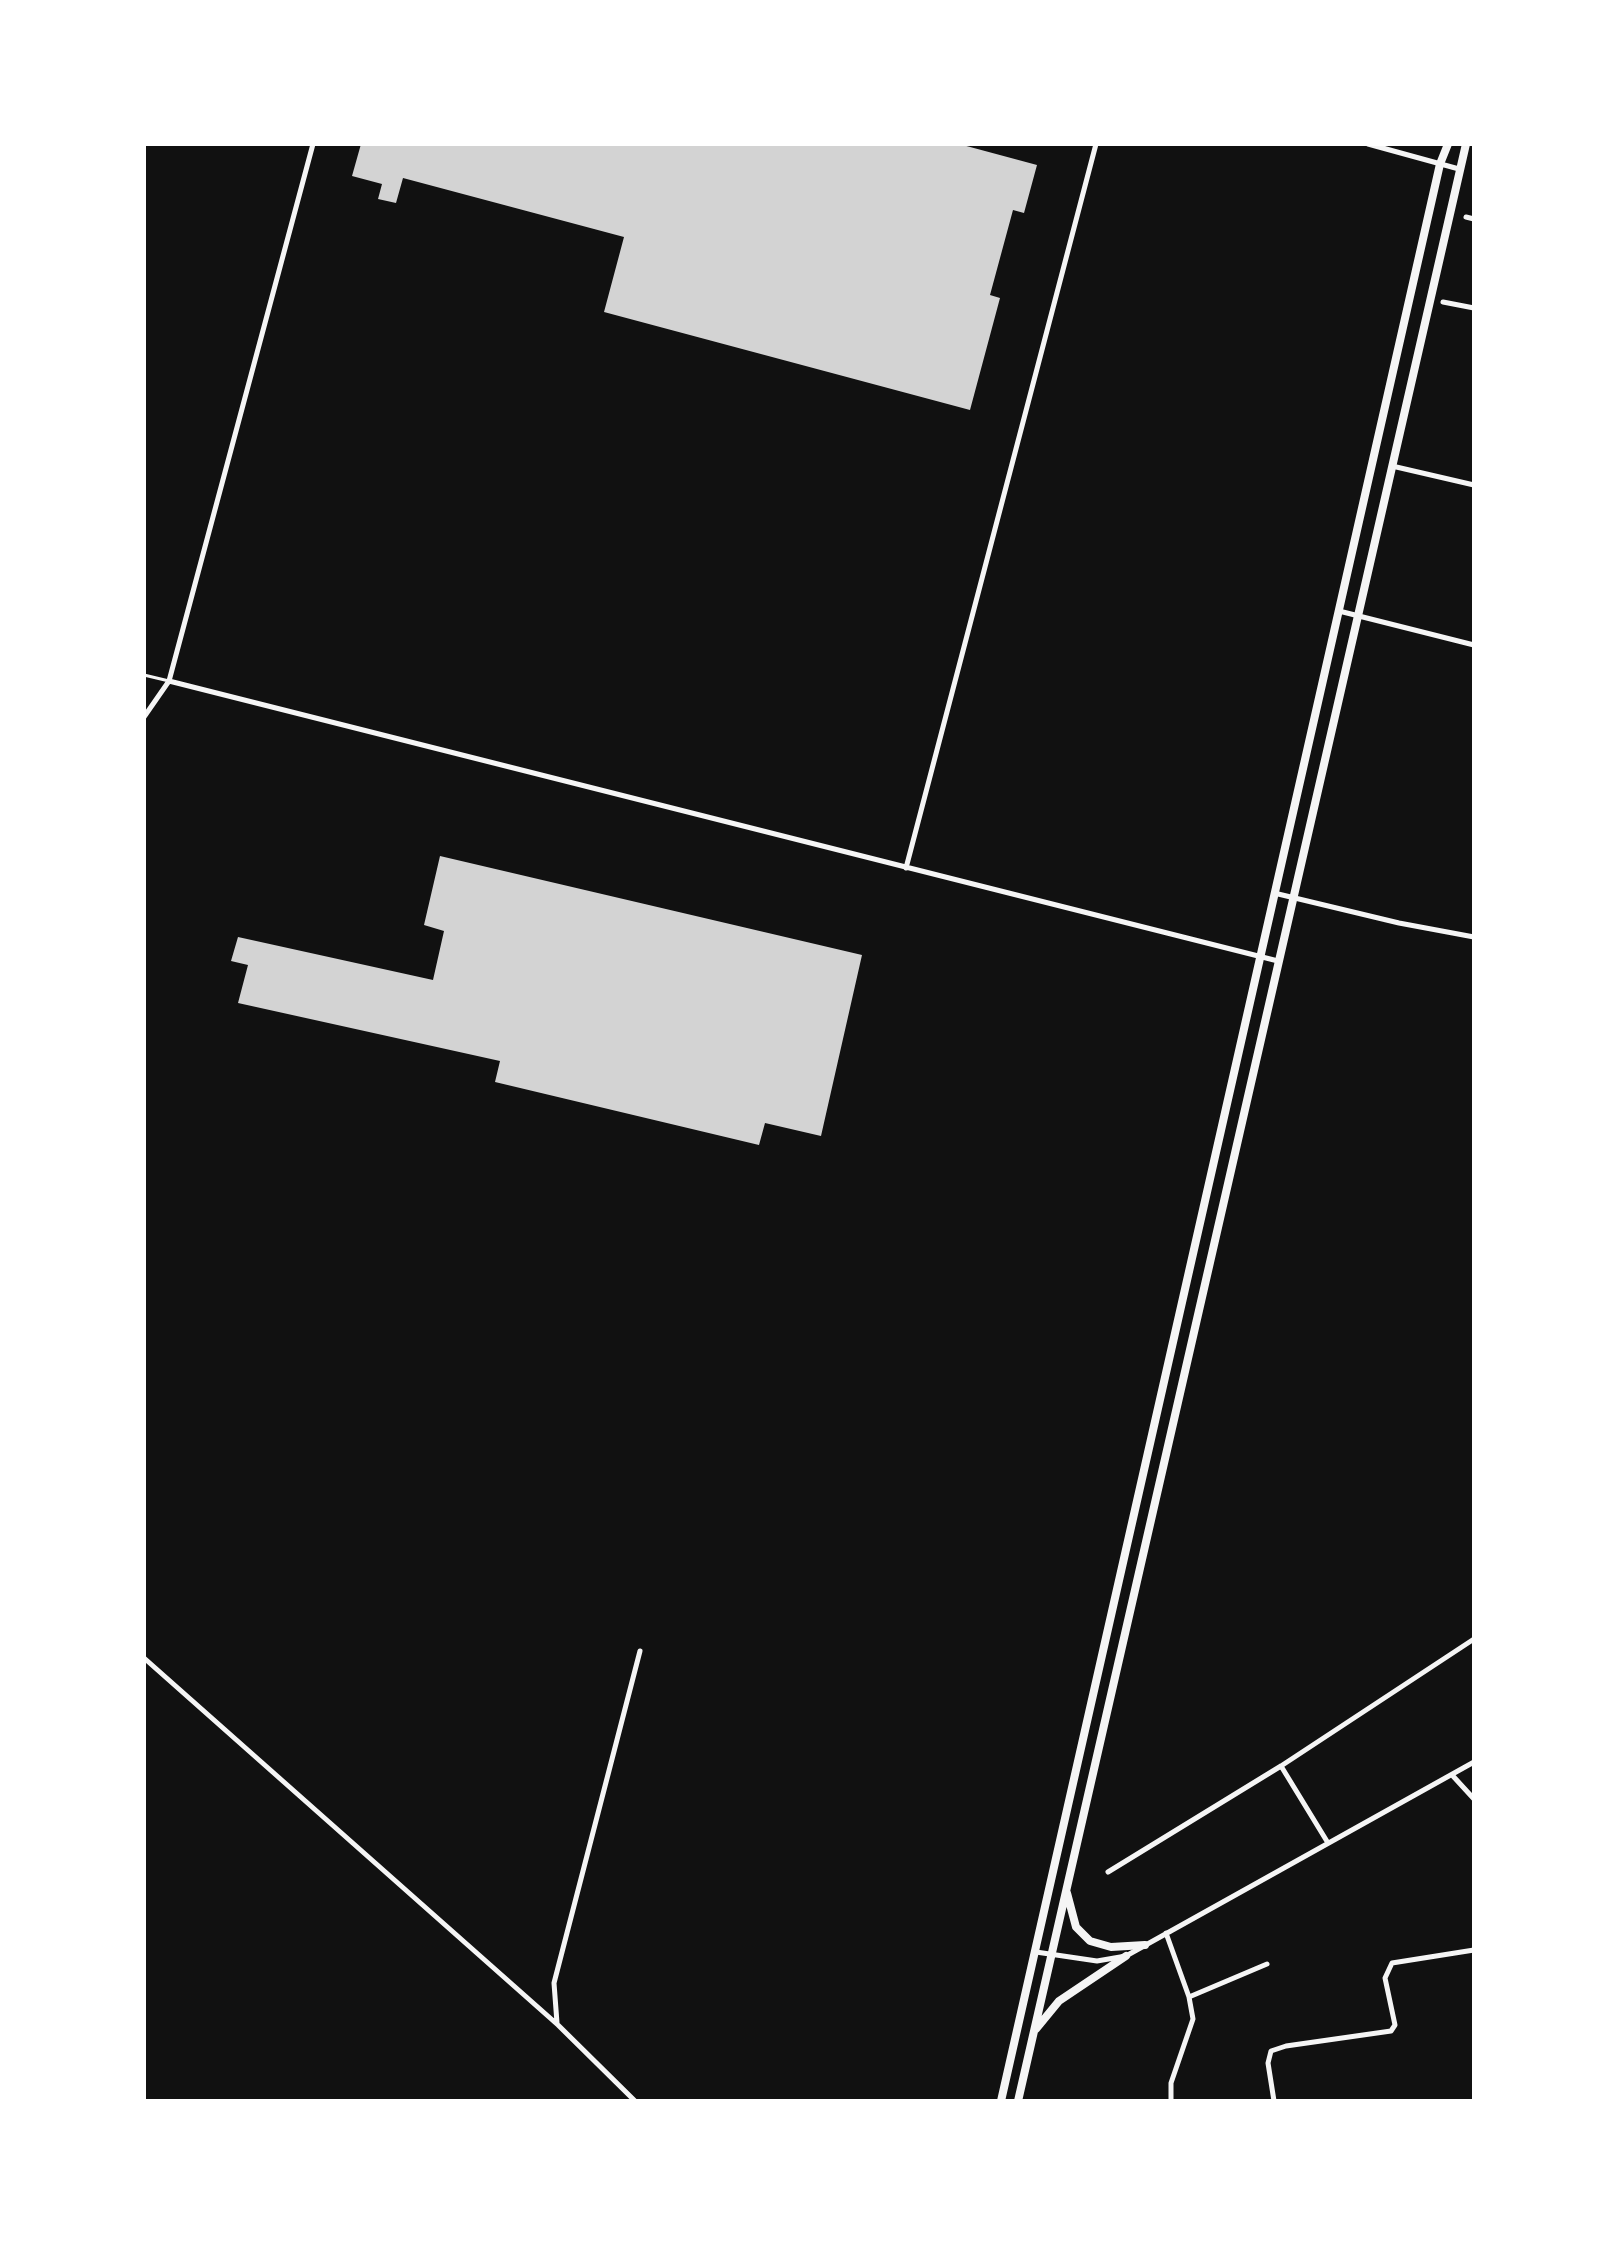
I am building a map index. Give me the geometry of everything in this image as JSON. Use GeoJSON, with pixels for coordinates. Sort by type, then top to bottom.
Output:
{"type":"FeatureCollection","features":[{"type":"Feature","properties":{"kind":"main road"},"geometry":{"type":"LineString","coordinates":[[1001,2101],[1440,164],[1448,144]]}},
{"type":"Feature","properties":{"kind":"main road"},"geometry":{"type":"LineString","coordinates":[[1018,2101],[1466,144]]}},
{"type":"Feature","properties":{"kind":"main road"},"geometry":{"type":"LineString","coordinates":[[1066,1887],[1076,1927],[1090,1941],[1111,1947],[1145,1945]]}},
{"type":"Feature","properties":{"kind":"main road"},"geometry":{"type":"LineString","coordinates":[[1033,2033],[1059,2001],[1126,1956]]}},
{"type":"Feature","properties":{"kind":"street"},"geometry":{"type":"LineString","coordinates":[[144,717],[169,681],[313,144]]}},
{"type":"Feature","properties":{"kind":"street"},"geometry":{"type":"LineString","coordinates":[[906,868],[1096,144]]}},
{"type":"Feature","properties":{"kind":"street"},"geometry":{"type":"LineString","coordinates":[[1368,144],[1459,169]]}},
{"type":"Feature","properties":{"kind":"street"},"geometry":{"type":"LineString","coordinates":[[1466,217],[1474,219]]}},
{"type":"Feature","properties":{"kind":"street"},"geometry":{"type":"LineString","coordinates":[[1443,302],[1474,308]]}},
{"type":"Feature","properties":{"kind":"street"},"geometry":{"type":"LineString","coordinates":[[1391,466],[1474,485]]}},
{"type":"Feature","properties":{"kind":"street"},"geometry":{"type":"LineString","coordinates":[[1338,611],[1474,645]]}},
{"type":"Feature","properties":{"kind":"street"},"geometry":{"type":"LineString","coordinates":[[169,681],[1278,961]]}},
{"type":"Feature","properties":{"kind":"street"},"geometry":{"type":"LineString","coordinates":[[1274,893],[1474,937]]}},
{"type":"Feature","properties":{"kind":"street"},"geometry":{"type":"LineString","coordinates":[[1108,1872],[1281,1766],[1474,1639]]}},
{"type":"Feature","properties":{"kind":"street"},"geometry":{"type":"LineString","coordinates":[[558,2025],[554,1983],[640,1651]]}},
{"type":"Feature","properties":{"kind":"street"},"geometry":{"type":"LineString","coordinates":[[144,1658],[558,2025],[635,2101]]}},
{"type":"Feature","properties":{"kind":"street"},"geometry":{"type":"LineString","coordinates":[[1035,1952],[1097,1961],[1126,1956],[1474,1762]]}},
{"type":"Feature","properties":{"kind":"street"},"geometry":{"type":"LineString","coordinates":[[1281,1766],[1328,1843]]}},
{"type":"Feature","properties":{"kind":"street"},"geometry":{"type":"LineString","coordinates":[[1452,1775],[1474,1799]]}},
{"type":"Feature","properties":{"kind":"street"},"geometry":{"type":"LineString","coordinates":[[1166,1933],[1189,1997],[1193,2019],[1171,2083],[1171,2101]]}},
{"type":"Feature","properties":{"kind":"street"},"geometry":{"type":"LineString","coordinates":[[1274,2101],[1268,2063],[1271,2051],[1286,2046],[1391,2031],[1395,2025],[1385,1978],[1392,1963],[1474,1950]]}},
{"type":"Feature","properties":{"kind":"street"},"geometry":{"type":"LineString","coordinates":[[1189,1997],[1267,1964]]}},
{"type":"Feature","properties":{"kind":"lane"},"geometry":{"type":"LineString","coordinates":[[144,675],[169,681]]}},
{"type":"Feature","properties":{"kind":"building"},"geometry":{"type":"Polygon","coordinates":[[[361,144],[959,144],[1037,165],[1024,213],[1013,210],[990,295],[1000,298],[970,410],[604,312],[624,237],[403,178],[396,203],[378,199],[382,184],[352,176],[361,144]]]}},
{"type":"Feature","properties":{"kind":"building"},"geometry":{"type":"Polygon","coordinates":[[[440,856],[862,955],[821,1136],[765,1123],[759,1145],[495,1082],[500,1061],[238,1003],[248,965],[231,961],[238,937],[433,980],[444,931],[424,925],[440,856]]]}}]}
